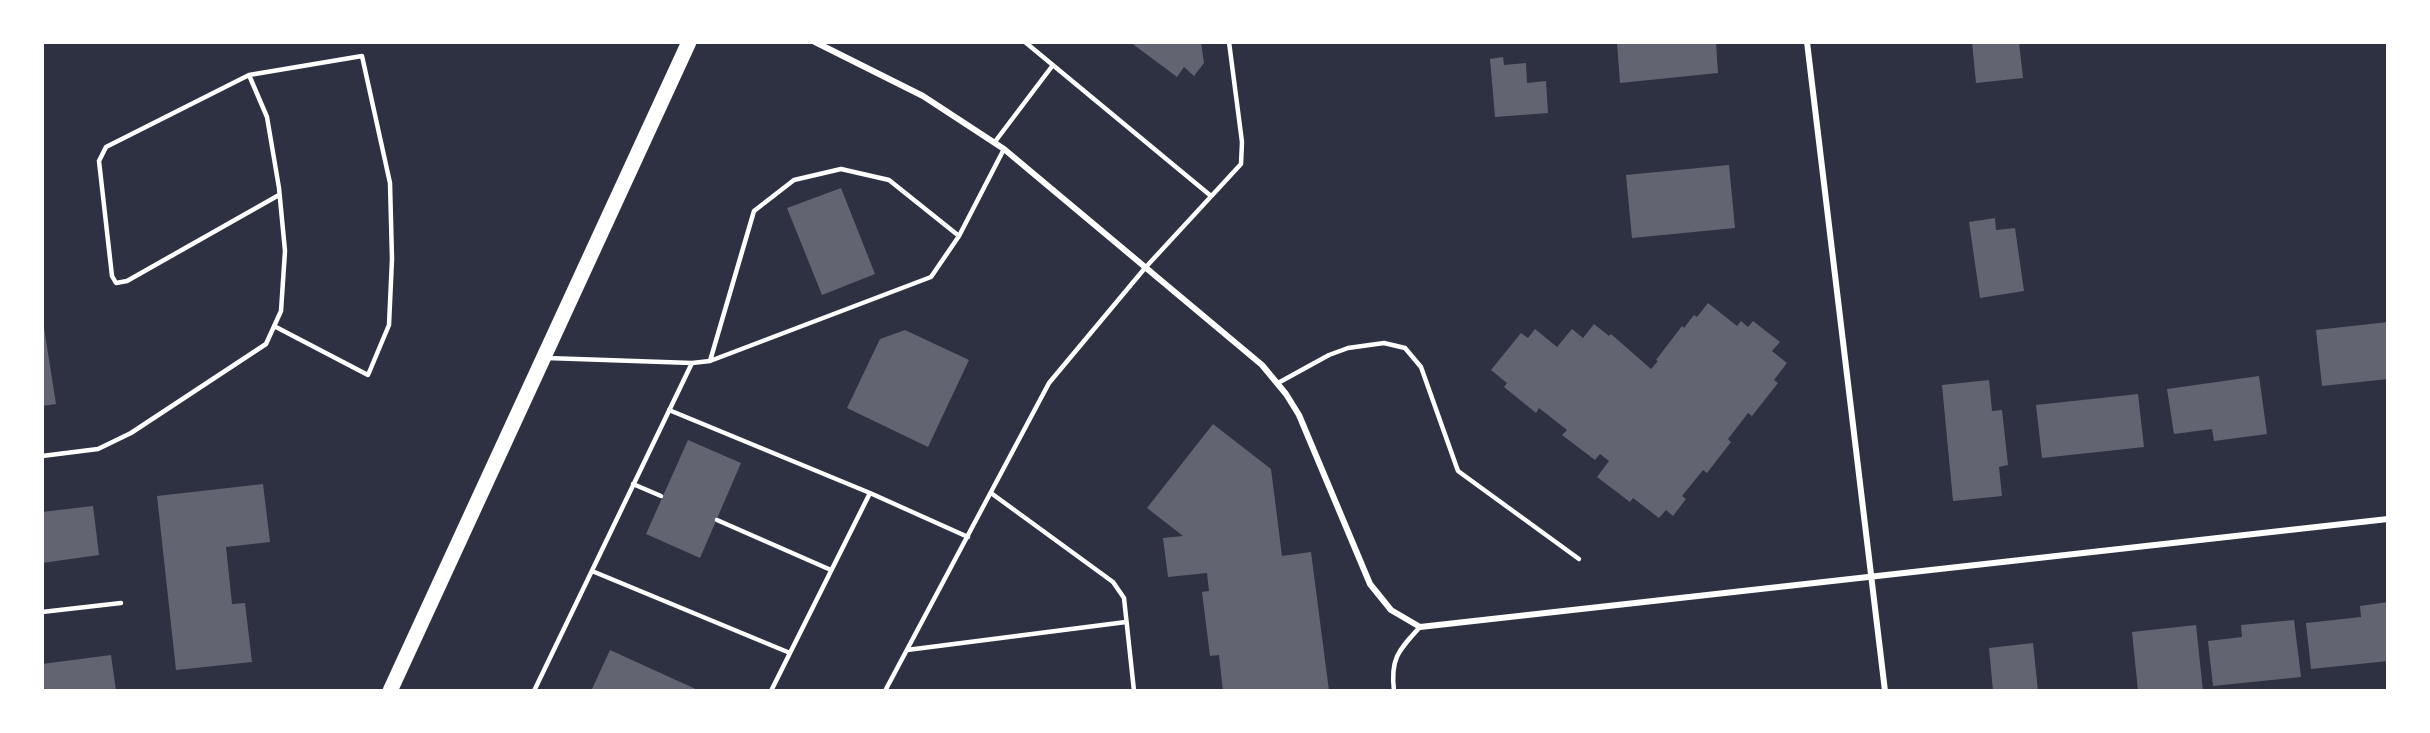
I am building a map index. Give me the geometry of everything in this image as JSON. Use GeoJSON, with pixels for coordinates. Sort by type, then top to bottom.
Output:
{"type":"FeatureCollection","features":[{"type":"Feature","properties":{"kind":"main road"},"geometry":{"type":"LineString","coordinates":[[390,691],[689,42]]}},
{"type":"Feature","properties":{"kind":"street"},"geometry":{"type":"LineString","coordinates":[[815,42],[923,96],[1004,149],[1262,365],[1278,383],[1299,416],[1370,584],[1391,610],[1420,627],[2388,519]]}},
{"type":"Feature","properties":{"kind":"street"},"geometry":{"type":"LineString","coordinates":[[1807,42],[1885,691]]}},
{"type":"Feature","properties":{"kind":"lane"},"geometry":{"type":"LineString","coordinates":[[1025,42],[1211,196]]}},
{"type":"Feature","properties":{"kind":"lane"},"geometry":{"type":"LineString","coordinates":[[885,691],[1049,383],[1144,268],[1241,164],[1242,142],[1229,42]]}},
{"type":"Feature","properties":{"kind":"lane"},"geometry":{"type":"LineString","coordinates":[[274,326],[368,375],[389,325],[392,259],[390,183],[362,56],[249,75],[105,147],[99,161],[112,276],[116,282],[128,281],[279,195]]}},
{"type":"Feature","properties":{"kind":"lane"},"geometry":{"type":"LineString","coordinates":[[994,142],[1053,65]]}},
{"type":"Feature","properties":{"kind":"lane"},"geometry":{"type":"LineString","coordinates":[[42,456],[98,449],[131,433],[266,344],[281,310],[285,251],[267,117],[249,75]]}},
{"type":"Feature","properties":{"kind":"lane"},"geometry":{"type":"LineString","coordinates":[[544,357],[692,363],[710,361],[931,277],[959,236],[1004,149]]}},
{"type":"Feature","properties":{"kind":"lane"},"geometry":{"type":"LineString","coordinates":[[710,361],[754,211],[794,180],[841,169],[889,180],[959,236]]}},
{"type":"Feature","properties":{"kind":"lane"},"geometry":{"type":"LineString","coordinates":[[1278,383],[1329,355],[1348,348],[1384,343],[1405,348],[1421,366],[1458,471],[1579,559]]}},
{"type":"Feature","properties":{"kind":"lane"},"geometry":{"type":"LineString","coordinates":[[534,691],[692,363]]}},
{"type":"Feature","properties":{"kind":"lane"},"geometry":{"type":"LineString","coordinates":[[669,410],[870,493],[968,537]]}},
{"type":"Feature","properties":{"kind":"lane"},"geometry":{"type":"LineString","coordinates":[[633,484],[661,496]]}},
{"type":"Feature","properties":{"kind":"lane"},"geometry":{"type":"LineString","coordinates":[[771,691],[870,493]]}},
{"type":"Feature","properties":{"kind":"lane"},"geometry":{"type":"LineString","coordinates":[[991,493],[1113,582],[1124,598],[1134,691]]}},
{"type":"Feature","properties":{"kind":"lane"},"geometry":{"type":"LineString","coordinates":[[717,520],[831,570]]}},
{"type":"Feature","properties":{"kind":"lane"},"geometry":{"type":"LineString","coordinates":[[592,571],[790,653]]}},
{"type":"Feature","properties":{"kind":"lane"},"geometry":{"type":"LineString","coordinates":[[42,612],[121,603]]}},
{"type":"Feature","properties":{"kind":"lane"},"geometry":{"type":"LineString","coordinates":[[907,650],[1126,622]]}},
{"type":"Feature","properties":{"kind":"lane"},"geometry":{"type":"LineString","coordinates":[[1394,691],[1391,672],[1399,650],[1420,627]]}},
{"type":"Feature","properties":{"kind":"building"},"geometry":{"type":"Polygon","coordinates":[[[1130,42],[1201,42],[1204,63],[1194,76],[1184,67],[1177,77],[1130,42]]]}},
{"type":"Feature","properties":{"kind":"building"},"geometry":{"type":"Polygon","coordinates":[[[1716,42],[1718,73],[1620,83],[1617,43],[1716,42]]]}},
{"type":"Feature","properties":{"kind":"building"},"geometry":{"type":"Polygon","coordinates":[[[1972,42],[2019,42],[2023,78],[1976,83],[1972,42]]]}},
{"type":"Feature","properties":{"kind":"building"},"geometry":{"type":"Polygon","coordinates":[[[1503,57],[1504,65],[1526,63],[1527,83],[1546,81],[1548,113],[1495,117],[1490,59],[1503,57]]]}},
{"type":"Feature","properties":{"kind":"building"},"geometry":{"type":"Polygon","coordinates":[[[1729,165],[1735,228],[1632,238],[1626,175],[1729,165]]]}},
{"type":"Feature","properties":{"kind":"building"},"geometry":{"type":"Polygon","coordinates":[[[841,188],[875,274],[822,295],[787,208],[841,188]]]}},
{"type":"Feature","properties":{"kind":"building"},"geometry":{"type":"Polygon","coordinates":[[[1995,218],[1996,230],[2015,228],[2024,291],[1980,298],[1969,222],[1995,218]]]}},
{"type":"Feature","properties":{"kind":"building"},"geometry":{"type":"Polygon","coordinates":[[[1708,303],[1737,326],[1741,321],[1748,327],[1753,321],[1780,342],[1772,351],[1787,363],[1774,380],[1778,383],[1752,416],[1748,413],[1728,439],[1731,442],[1707,473],[1703,470],[1682,496],[1686,499],[1673,516],[1666,510],[1659,518],[1633,498],[1630,502],[1597,477],[1609,461],[1600,454],[1595,460],[1562,435],[1567,430],[1539,408],[1536,413],[1504,387],[1507,383],[1491,370],[1521,333],[1528,338],[1535,329],[1557,347],[1572,329],[1583,338],[1594,324],[1609,336],[1611,334],[1651,369],[1682,326],[1684,328],[1694,315],[1697,317],[1708,303]]]}},
{"type":"Feature","properties":{"kind":"building"},"geometry":{"type":"Polygon","coordinates":[[[42,315],[56,404],[42,406],[42,315]]]}},
{"type":"Feature","properties":{"kind":"building"},"geometry":{"type":"Polygon","coordinates":[[[2388,322],[2388,379],[2322,386],[2316,330],[2388,322]]]}},
{"type":"Feature","properties":{"kind":"building"},"geometry":{"type":"Polygon","coordinates":[[[905,330],[969,360],[928,447],[847,408],[880,339],[905,330]]]}},
{"type":"Feature","properties":{"kind":"building"},"geometry":{"type":"Polygon","coordinates":[[[2259,376],[2267,434],[2214,441],[2212,429],[2174,434],[2167,389],[2259,376]]]}},
{"type":"Feature","properties":{"kind":"building"},"geometry":{"type":"Polygon","coordinates":[[[1989,380],[1992,411],[2002,410],[2008,465],[1999,467],[2002,496],[1953,501],[1942,385],[1989,380]]]}},
{"type":"Feature","properties":{"kind":"building"},"geometry":{"type":"Polygon","coordinates":[[[2138,394],[2144,447],[2042,458],[2036,405],[2138,394]]]}},
{"type":"Feature","properties":{"kind":"building"},"geometry":{"type":"Polygon","coordinates":[[[1213,424],[1271,469],[1282,556],[1311,552],[1329,691],[1223,691],[1219,655],[1210,656],[1202,592],[1209,591],[1207,573],[1168,577],[1163,538],[1183,536],[1147,508],[1213,424]]]}},
{"type":"Feature","properties":{"kind":"building"},"geometry":{"type":"Polygon","coordinates":[[[688,440],[741,463],[700,558],[646,534],[688,440]]]}},
{"type":"Feature","properties":{"kind":"building"},"geometry":{"type":"Polygon","coordinates":[[[263,484],[270,542],[226,547],[232,604],[245,603],[252,662],[176,670],[157,496],[263,484]]]}},
{"type":"Feature","properties":{"kind":"building"},"geometry":{"type":"Polygon","coordinates":[[[93,506],[99,555],[42,563],[42,512],[93,506]]]}},
{"type":"Feature","properties":{"kind":"building"},"geometry":{"type":"Polygon","coordinates":[[[2388,602],[2388,661],[2311,669],[2306,623],[2361,617],[2360,606],[2388,602]]]}},
{"type":"Feature","properties":{"kind":"building"},"geometry":{"type":"Polygon","coordinates":[[[2294,620],[2301,677],[2213,686],[2208,641],[2242,637],[2241,625],[2294,620]]]}},
{"type":"Feature","properties":{"kind":"building"},"geometry":{"type":"Polygon","coordinates":[[[2196,625],[2203,691],[2138,691],[2132,632],[2196,625]]]}},
{"type":"Feature","properties":{"kind":"building"},"geometry":{"type":"Polygon","coordinates":[[[2033,643],[2038,691],[1993,691],[1989,648],[2033,643]]]}},
{"type":"Feature","properties":{"kind":"building"},"geometry":{"type":"Polygon","coordinates":[[[610,650],[700,691],[591,691],[610,650]]]}},
{"type":"Feature","properties":{"kind":"building"},"geometry":{"type":"Polygon","coordinates":[[[111,655],[116,691],[42,691],[42,664],[111,655]]]}}]}
